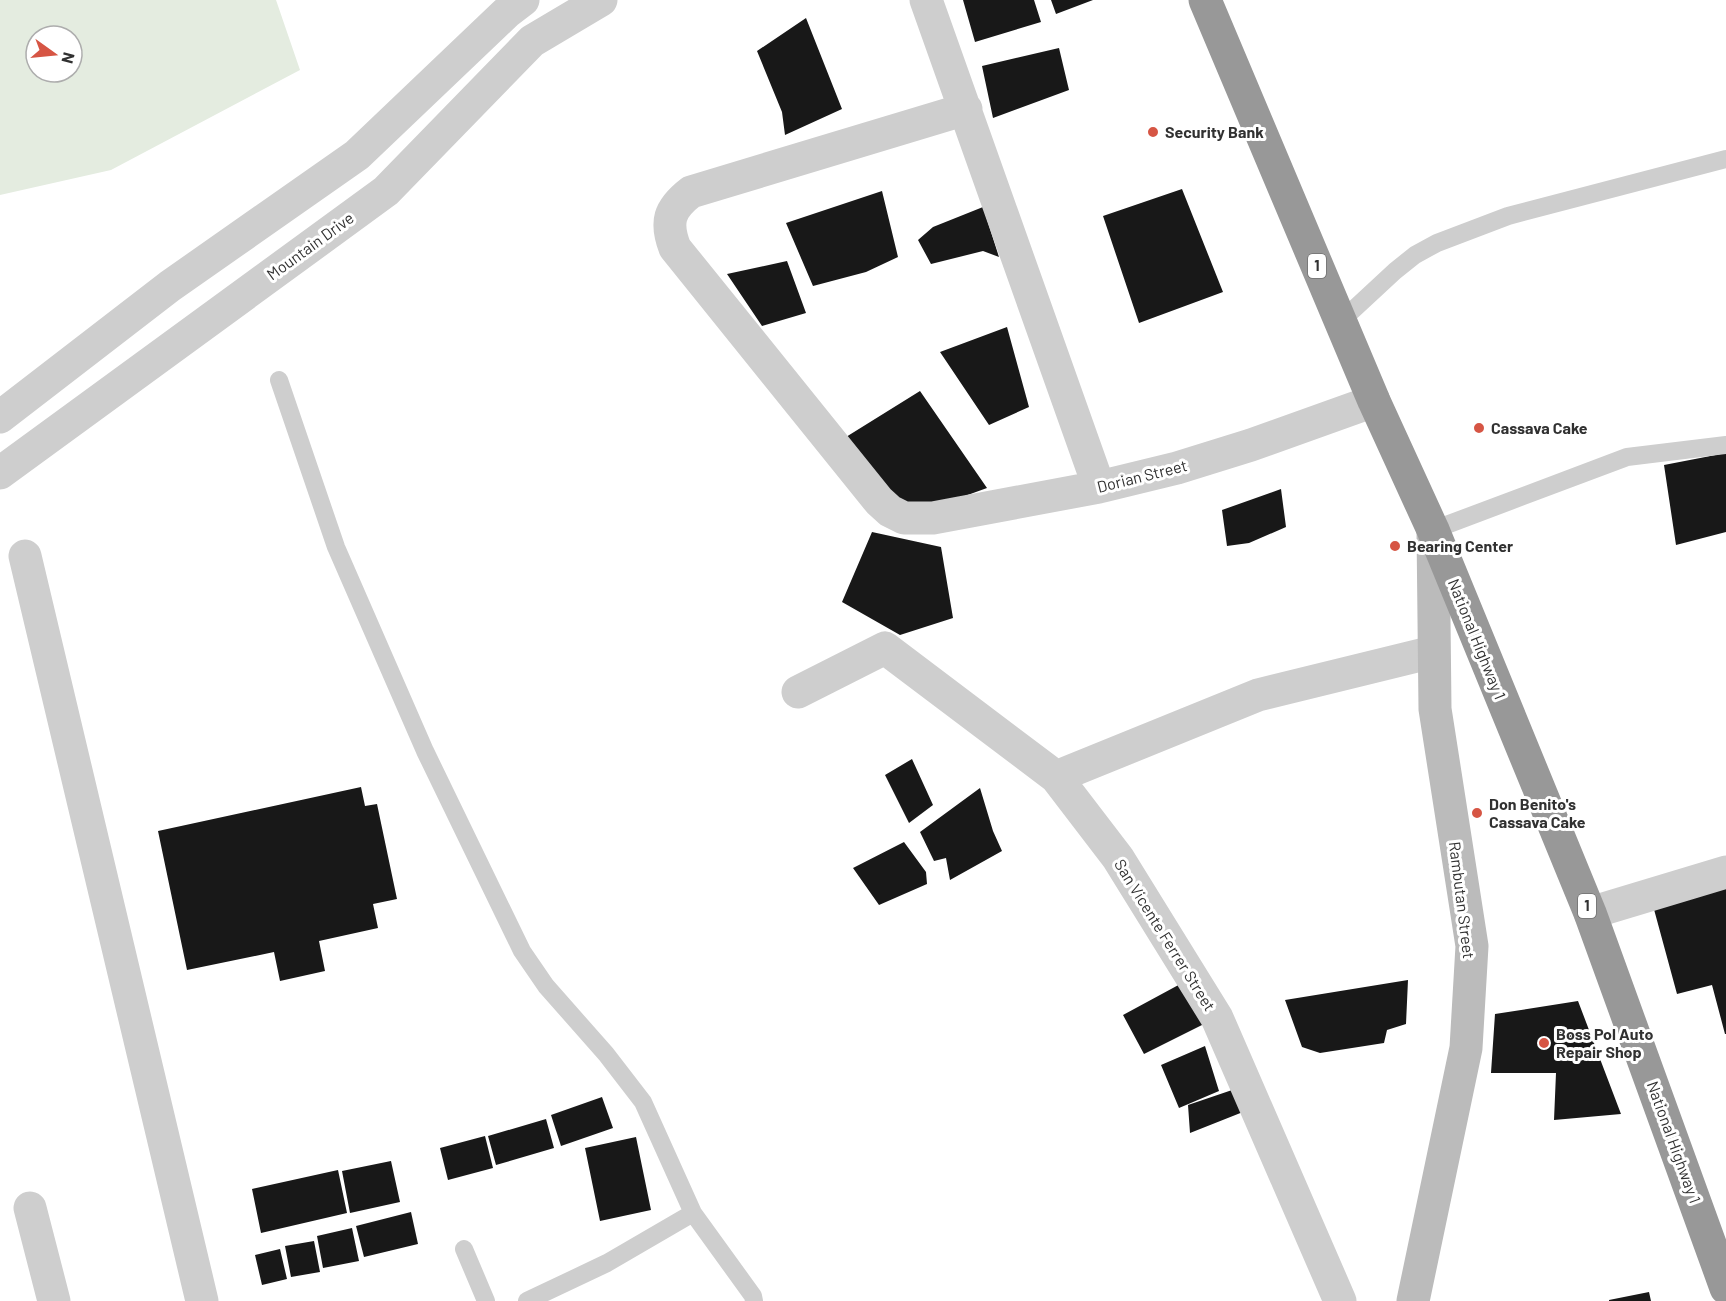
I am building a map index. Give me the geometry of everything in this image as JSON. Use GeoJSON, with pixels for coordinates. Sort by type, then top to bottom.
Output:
{"type":"FeatureCollection","features":[{"type":"Feature","properties":{"kind":"highway","name":"National Highway 1"},"geometry":{"type":"LineString","coordinates":[[1205,0],[1340,322],[1432,530],[1590,913],[1726,1288]]}},
{"type":"Feature","properties":{"kind":"street"},"geometry":{"type":"LineString","coordinates":[[0,417],[170,286],[357,155],[506,13],[523,0]]}},
{"type":"Feature","properties":{"kind":"street","name":"Mountain Drive"},"geometry":{"type":"LineString","coordinates":[[0,473],[386,191],[532,41],[601,0]]}},
{"type":"Feature","properties":{"kind":"street"},"geometry":{"type":"LineString","coordinates":[[926,0],[1099,487]]}},
{"type":"Feature","properties":{"kind":"street","name":"Dorian Street"},"geometry":{"type":"LineString","coordinates":[[966,109],[691,192],[677,203],[670,219],[670,234],[675,248],[879,501],[890,511],[904,518],[933,518],[1099,487],[1177,468],[1251,445],[1374,401]]}},
{"type":"Feature","properties":{"kind":"street"},"geometry":{"type":"LineString","coordinates":[[65,366],[86,410]]}},
{"type":"Feature","properties":{"kind":"street","name":"Rambutan Street"},"geometry":{"type":"LineString","coordinates":[[1413,1301],[1466,1048],[1472,946],[1435,709],[1432,530]]}},
{"type":"Feature","properties":{"kind":"street"},"geometry":{"type":"LineString","coordinates":[[25,556],[202,1301]]}},
{"type":"Feature","properties":{"kind":"street","name":"San Vicente Ferrer Street"},"geometry":{"type":"LineString","coordinates":[[798,692],[885,648],[1056,777],[1118,858],[1217,1018],[1340,1301]]}},
{"type":"Feature","properties":{"kind":"street"},"geometry":{"type":"LineString","coordinates":[[1056,777],[1258,695],[1433,652]]}},
{"type":"Feature","properties":{"kind":"street"},"geometry":{"type":"LineString","coordinates":[[1590,913],[1726,872]]}},
{"type":"Feature","properties":{"kind":"street"},"geometry":{"type":"LineString","coordinates":[[30,1208],[54,1301]]}},
{"type":"Feature","properties":{"kind":"lane"},"geometry":{"type":"LineString","coordinates":[[1340,322],[1395,271],[1415,255],[1437,243],[1509,216],[1726,159]]}},
{"type":"Feature","properties":{"kind":"lane"},"geometry":{"type":"LineString","coordinates":[[279,380],[336,547],[425,751],[522,951],[546,986],[606,1054],[643,1102],[693,1213],[753,1296],[754,1301]]}},
{"type":"Feature","properties":{"kind":"lane"},"geometry":{"type":"LineString","coordinates":[[1432,530],[1628,457],[1726,445]]}},
{"type":"Feature","properties":{"kind":"lane"},"geometry":{"type":"LineString","coordinates":[[526,1301],[607,1263],[693,1213]]}},
{"type":"Feature","properties":{"kind":"lane"},"geometry":{"type":"LineString","coordinates":[[464,1249],[486,1301]]}},
{"type":"Feature","properties":{"kind":"shaded area"},"geometry":{"type":"Polygon","coordinates":[[[0,0],[276,0],[300,70],[111,170],[0,195],[0,0]]]}},
{"type":"Feature","properties":{"kind":"building"},"geometry":{"type":"Polygon","coordinates":[[[963,0],[1034,0],[1041,22],[975,42],[963,0]]]}},
{"type":"Feature","properties":{"kind":"building"},"geometry":{"type":"Polygon","coordinates":[[[1051,0],[1093,0],[1056,14],[1051,0]]]}},
{"type":"Feature","properties":{"kind":"building"},"geometry":{"type":"Polygon","coordinates":[[[806,18],[842,109],[785,135],[782,112],[757,51],[806,18]]]}},
{"type":"Feature","properties":{"kind":"building"},"geometry":{"type":"Polygon","coordinates":[[[1059,48],[1069,90],[993,118],[982,66],[1059,48]]]}},
{"type":"Feature","properties":{"kind":"building"},"geometry":{"type":"Polygon","coordinates":[[[1182,189],[1223,292],[1139,323],[1103,216],[1182,189]]]}},
{"type":"Feature","properties":{"kind":"building"},"geometry":{"type":"Polygon","coordinates":[[[882,191],[898,257],[866,272],[813,286],[786,223],[882,191]]]}},
{"type":"Feature","properties":{"kind":"building"},"geometry":{"type":"Polygon","coordinates":[[[983,207],[999,257],[983,251],[931,264],[918,240],[933,227],[983,207]]]}},
{"type":"Feature","properties":{"kind":"building"},"geometry":{"type":"Polygon","coordinates":[[[787,261],[806,313],[762,326],[727,274],[787,261]]]}},
{"type":"Feature","properties":{"kind":"building"},"geometry":{"type":"Polygon","coordinates":[[[1007,327],[1029,407],[989,425],[940,352],[1007,327]]]}},
{"type":"Feature","properties":{"kind":"building"},"geometry":{"type":"Polygon","coordinates":[[[920,391],[987,488],[904,518],[846,437],[920,391]]]}},
{"type":"Feature","properties":{"kind":"building"},"geometry":{"type":"Polygon","coordinates":[[[1726,453],[1726,532],[1676,545],[1664,465],[1726,453]]]}},
{"type":"Feature","properties":{"kind":"building"},"geometry":{"type":"Polygon","coordinates":[[[1281,489],[1286,527],[1249,543],[1227,546],[1222,510],[1281,489]]]}},
{"type":"Feature","properties":{"kind":"building"},"geometry":{"type":"Polygon","coordinates":[[[872,532],[941,547],[953,618],[900,635],[842,602],[872,532]]]}},
{"type":"Feature","properties":{"kind":"building"},"geometry":{"type":"Polygon","coordinates":[[[912,759],[933,805],[909,823],[885,775],[912,759]]]}},
{"type":"Feature","properties":{"kind":"building"},"geometry":{"type":"Polygon","coordinates":[[[361,787],[365,806],[377,804],[397,899],[373,904],[378,928],[319,941],[325,971],[280,981],[274,952],[187,970],[158,831],[361,787]]]}},
{"type":"Feature","properties":{"kind":"building"},"geometry":{"type":"Polygon","coordinates":[[[980,788],[993,831],[1002,851],[950,880],[946,858],[934,861],[920,832],[980,788]]]}},
{"type":"Feature","properties":{"kind":"building"},"geometry":{"type":"Polygon","coordinates":[[[904,842],[926,872],[927,884],[879,905],[853,868],[904,842]]]}},
{"type":"Feature","properties":{"kind":"building"},"geometry":{"type":"Polygon","coordinates":[[[1726,881],[1725,1034],[1712,985],[1677,994],[1652,902],[1726,881]]]}},
{"type":"Feature","properties":{"kind":"building"},"geometry":{"type":"Polygon","coordinates":[[[1408,980],[1406,1024],[1387,1030],[1384,1043],[1320,1053],[1302,1047],[1285,1000],[1408,980]]]}},
{"type":"Feature","properties":{"kind":"building"},"geometry":{"type":"Polygon","coordinates":[[[1184,982],[1204,1024],[1144,1054],[1123,1015],[1184,982]]]}},
{"type":"Feature","properties":{"kind":"building","name":"Boss Pol Auto Repair Shop"},"geometry":{"type":"Polygon","coordinates":[[[1578,1001],[1621,1114],[1554,1120],[1556,1073],[1491,1073],[1495,1014],[1578,1001]]]}},
{"type":"Feature","properties":{"kind":"building"},"geometry":{"type":"Polygon","coordinates":[[[1205,1046],[1219,1091],[1179,1108],[1161,1065],[1205,1046]]]}},
{"type":"Feature","properties":{"kind":"building"},"geometry":{"type":"Polygon","coordinates":[[[1238,1088],[1248,1110],[1190,1133],[1188,1105],[1238,1088]]]}},
{"type":"Feature","properties":{"kind":"building"},"geometry":{"type":"Polygon","coordinates":[[[602,1097],[613,1128],[561,1146],[551,1115],[602,1097]]]}},
{"type":"Feature","properties":{"kind":"building"},"geometry":{"type":"Polygon","coordinates":[[[546,1119],[554,1148],[496,1165],[488,1136],[546,1119]]]}},
{"type":"Feature","properties":{"kind":"building"},"geometry":{"type":"Polygon","coordinates":[[[485,1136],[493,1168],[448,1180],[440,1148],[485,1136]]]}},
{"type":"Feature","properties":{"kind":"building"},"geometry":{"type":"Polygon","coordinates":[[[636,1137],[651,1210],[600,1221],[585,1148],[636,1137]]]}},
{"type":"Feature","properties":{"kind":"building"},"geometry":{"type":"Polygon","coordinates":[[[391,1161],[400,1202],[350,1213],[342,1171],[391,1161]]]}},
{"type":"Feature","properties":{"kind":"building"},"geometry":{"type":"Polygon","coordinates":[[[338,1170],[347,1213],[261,1233],[252,1189],[338,1170]]]}},
{"type":"Feature","properties":{"kind":"building"},"geometry":{"type":"Polygon","coordinates":[[[411,1212],[418,1244],[364,1257],[356,1226],[411,1212]]]}},
{"type":"Feature","properties":{"kind":"building"},"geometry":{"type":"Polygon","coordinates":[[[352,1228],[359,1261],[323,1268],[317,1236],[352,1228]]]}},
{"type":"Feature","properties":{"kind":"building"},"geometry":{"type":"Polygon","coordinates":[[[314,1241],[320,1272],[291,1277],[285,1246],[314,1241]]]}},
{"type":"Feature","properties":{"kind":"building"},"geometry":{"type":"Polygon","coordinates":[[[280,1249],[287,1279],[262,1285],[255,1255],[280,1249]]]}},
{"type":"Feature","properties":{"kind":"building"},"geometry":{"type":"Polygon","coordinates":[[[1649,1292],[1651,1301],[1609,1301],[1609,1300],[1649,1292]]]}},
{"type":"Feature","properties":{"kind":"place","name":"Security Bank"},"geometry":{"type":"Point","coordinates":[1153,132]}},
{"type":"Feature","properties":{"kind":"place","name":"Cassava Cake"},"geometry":{"type":"Point","coordinates":[1479,428]}},
{"type":"Feature","properties":{"kind":"place","name":"Bearing Center"},"geometry":{"type":"Point","coordinates":[1395,546]}},
{"type":"Feature","properties":{"kind":"place","name":"Don Benito's Cassava Cake"},"geometry":{"type":"Point","coordinates":[1477,813]}},
{"type":"Feature","properties":{"kind":"place","name":"Boss Pol Auto Repair Shop"},"geometry":{"type":"Point","coordinates":[1544,1043]}}]}
